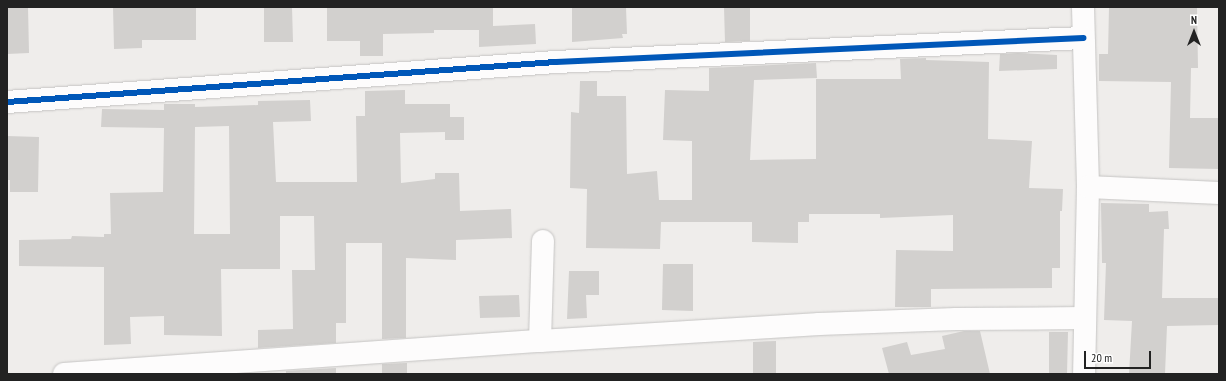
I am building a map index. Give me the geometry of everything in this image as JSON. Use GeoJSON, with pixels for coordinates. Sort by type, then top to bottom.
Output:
{"type":"FeatureCollection","features":[{"type":"Feature","properties":{"kind":"street"},"geometry":{"type":"LineString","coordinates":[[1083,7],[1088,186],[1084,374]]}},
{"type":"Feature","properties":{"kind":"street"},"geometry":{"type":"LineString","coordinates":[[7,102],[556,62],[1083,38]]}},
{"type":"Feature","properties":{"kind":"street"},"geometry":{"type":"LineString","coordinates":[[1088,186],[1219,193]]}},
{"type":"Feature","properties":{"kind":"street"},"geometry":{"type":"LineString","coordinates":[[540,341],[543,241]]}},
{"type":"Feature","properties":{"kind":"street"},"geometry":{"type":"LineString","coordinates":[[64,374],[540,341],[819,324],[956,319],[1084,318]]}},
{"type":"Feature","properties":{"kind":"building"},"geometry":{"type":"Polygon","coordinates":[[[7,7],[28,7],[29,53],[7,54],[7,7]]]}},
{"type":"Feature","properties":{"kind":"building"},"geometry":{"type":"Polygon","coordinates":[[[113,7],[196,7],[196,40],[142,40],[142,48],[114,49],[113,7]]]}},
{"type":"Feature","properties":{"kind":"building"},"geometry":{"type":"Polygon","coordinates":[[[264,7],[292,7],[293,42],[264,42],[264,7]]]}},
{"type":"Feature","properties":{"kind":"building"},"geometry":{"type":"Polygon","coordinates":[[[327,7],[493,7],[493,26],[535,24],[536,44],[479,47],[479,30],[434,30],[434,33],[383,34],[383,56],[360,56],[360,41],[327,41],[327,7]]]}},
{"type":"Feature","properties":{"kind":"building"},"geometry":{"type":"Polygon","coordinates":[[[572,7],[626,7],[627,34],[622,34],[623,38],[572,42],[572,7]]]}},
{"type":"Feature","properties":{"kind":"building"},"geometry":{"type":"Polygon","coordinates":[[[724,7],[750,7],[750,41],[725,42],[724,7]]]}},
{"type":"Feature","properties":{"kind":"building"},"geometry":{"type":"Polygon","coordinates":[[[1109,7],[1197,7],[1198,68],[1191,68],[1190,118],[1219,118],[1219,169],[1169,168],[1171,82],[1099,81],[1099,54],[1108,54],[1109,7]]]}},
{"type":"Feature","properties":{"kind":"building"},"geometry":{"type":"Polygon","coordinates":[[[1018,53],[1057,55],[1057,69],[999,71],[1000,54],[1018,53]]]}},
{"type":"Feature","properties":{"kind":"building"},"geometry":{"type":"Polygon","coordinates":[[[926,58],[926,60],[989,62],[988,139],[1032,141],[1029,188],[1063,189],[1062,211],[1060,211],[1060,268],[1052,268],[1052,288],[931,289],[931,307],[895,307],[896,250],[953,251],[953,215],[880,218],[880,214],[809,214],[809,222],[798,222],[798,243],[752,242],[752,222],[661,222],[660,249],[586,248],[587,189],[570,188],[571,112],[579,113],[580,81],[597,81],[597,96],[626,96],[627,174],[657,171],[659,200],[692,200],[692,141],[663,140],[665,90],[709,91],[709,68],[816,63],[817,78],[754,80],[750,160],[816,159],[816,79],[901,79],[900,59],[926,58]]]}},
{"type":"Feature","properties":{"kind":"building"},"geometry":{"type":"Polygon","coordinates":[[[405,90],[405,104],[450,104],[450,117],[464,117],[464,140],[445,140],[445,132],[400,133],[401,183],[435,179],[435,173],[459,173],[460,211],[511,209],[512,238],[456,240],[456,260],[406,258],[406,338],[382,339],[382,243],[346,243],[346,323],[336,323],[336,343],[258,348],[258,330],[293,329],[292,270],[315,270],[314,216],[280,216],[280,269],[221,269],[222,336],[164,335],[164,316],[130,317],[131,344],[104,345],[104,267],[19,266],[19,240],[71,239],[72,236],[104,237],[104,234],[111,234],[110,193],[163,192],[164,128],[101,127],[102,109],[164,110],[164,104],[195,104],[195,107],[258,105],[258,101],[310,100],[311,121],[273,122],[276,182],[357,182],[356,116],[365,116],[365,91],[405,90]],[[229,126],[195,127],[194,234],[230,234],[229,126]]]}},
{"type":"Feature","properties":{"kind":"building"},"geometry":{"type":"Polygon","coordinates":[[[7,136],[39,137],[38,192],[10,192],[10,180],[7,180],[7,136]]]}},
{"type":"Feature","properties":{"kind":"building"},"geometry":{"type":"Polygon","coordinates":[[[1101,203],[1149,204],[1149,212],[1168,211],[1169,229],[1164,229],[1162,298],[1219,298],[1219,325],[1167,326],[1165,374],[1129,374],[1132,321],[1104,320],[1106,263],[1102,263],[1101,203]]]}},
{"type":"Feature","properties":{"kind":"building"},"geometry":{"type":"Polygon","coordinates":[[[663,264],[693,264],[693,311],[662,310],[663,264]]]}},
{"type":"Feature","properties":{"kind":"building"},"geometry":{"type":"Polygon","coordinates":[[[569,271],[599,271],[599,295],[586,295],[587,318],[567,319],[569,271]]]}},
{"type":"Feature","properties":{"kind":"building"},"geometry":{"type":"Polygon","coordinates":[[[519,295],[520,317],[480,318],[479,296],[519,295]]]}},
{"type":"Feature","properties":{"kind":"building"},"geometry":{"type":"Polygon","coordinates":[[[964,331],[980,331],[990,374],[889,374],[882,348],[907,342],[911,355],[945,349],[942,336],[964,331]]]}},
{"type":"Feature","properties":{"kind":"building"},"geometry":{"type":"Polygon","coordinates":[[[1049,332],[1068,332],[1067,374],[1049,374],[1049,332]]]}},
{"type":"Feature","properties":{"kind":"building"},"geometry":{"type":"Polygon","coordinates":[[[776,341],[776,374],[753,374],[753,342],[776,341]]]}},
{"type":"Feature","properties":{"kind":"building"},"geometry":{"type":"Polygon","coordinates":[[[407,363],[407,374],[382,374],[382,364],[407,363]]]}},
{"type":"Feature","properties":{"kind":"building"},"geometry":{"type":"Polygon","coordinates":[[[336,368],[336,374],[286,374],[286,371],[336,368]]]}},
{"type":"Feature","properties":{"kind":"cycle path"},"geometry":{"type":"LineString","coordinates":[[7,102],[556,62],[1083,38]]}}]}
